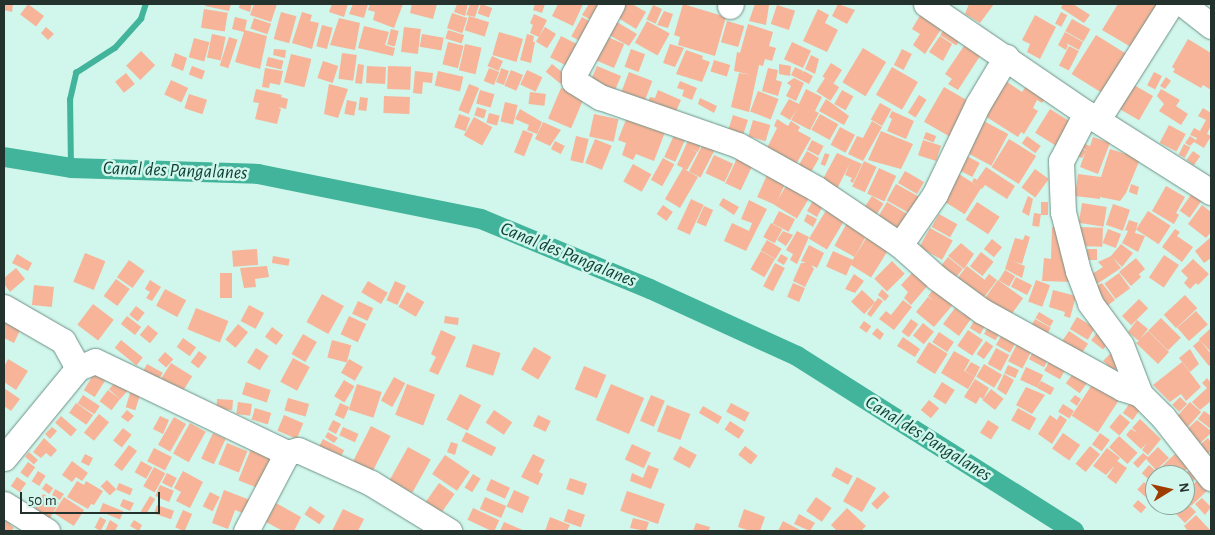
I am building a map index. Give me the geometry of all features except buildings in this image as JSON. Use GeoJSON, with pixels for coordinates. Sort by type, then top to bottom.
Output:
{"type":"FeatureCollection","features":[{"type":"Feature","properties":{"kind":"street"},"geometry":{"type":"LineString","coordinates":[[612,4],[574,74],[574,81],[600,97],[738,146],[817,189],[900,245],[937,278],[982,311],[1122,388],[1140,394]]}},
{"type":"Feature","properties":{"kind":"street"},"geometry":{"type":"LineString","coordinates":[[926,4],[1092,116],[1211,192]]}},
{"type":"Feature","properties":{"kind":"street"},"geometry":{"type":"LineString","coordinates":[[1171,4],[1061,161],[1063,212],[1078,271],[1090,303],[1121,345],[1140,394],[1163,417],[1211,478]]}},
{"type":"Feature","properties":{"kind":"street"},"geometry":{"type":"LineString","coordinates":[[1183,4],[1211,26]]}},
{"type":"Feature","properties":{"kind":"street"},"geometry":{"type":"LineString","coordinates":[[900,245],[934,194],[978,104],[1006,57]]}},
{"type":"Feature","properties":{"kind":"street"},"geometry":{"type":"LineString","coordinates":[[4,308],[63,341],[78,368]]}},
{"type":"Feature","properties":{"kind":"street"},"geometry":{"type":"LineString","coordinates":[[4,458],[78,368],[95,361],[287,452],[298,450],[371,483],[449,531]]}},
{"type":"Feature","properties":{"kind":"street"},"geometry":{"type":"LineString","coordinates":[[246,531],[287,452]]}},
{"type":"Feature","properties":{"kind":"street"},"geometry":{"type":"LineString","coordinates":[[4,504],[47,531]]}},
{"type":"Feature","properties":{"kind":"waterway"},"geometry":{"type":"LineString","coordinates":[[71,168],[70,100],[76,73],[115,48],[141,19],[146,4]]}},
{"type":"Feature","properties":{"kind":"waterway","name":"Canal des Pangalanes"},"geometry":{"type":"LineString","coordinates":[[4,157],[71,168],[258,174],[481,219],[650,289],[797,356],[1074,531]]}}]}
